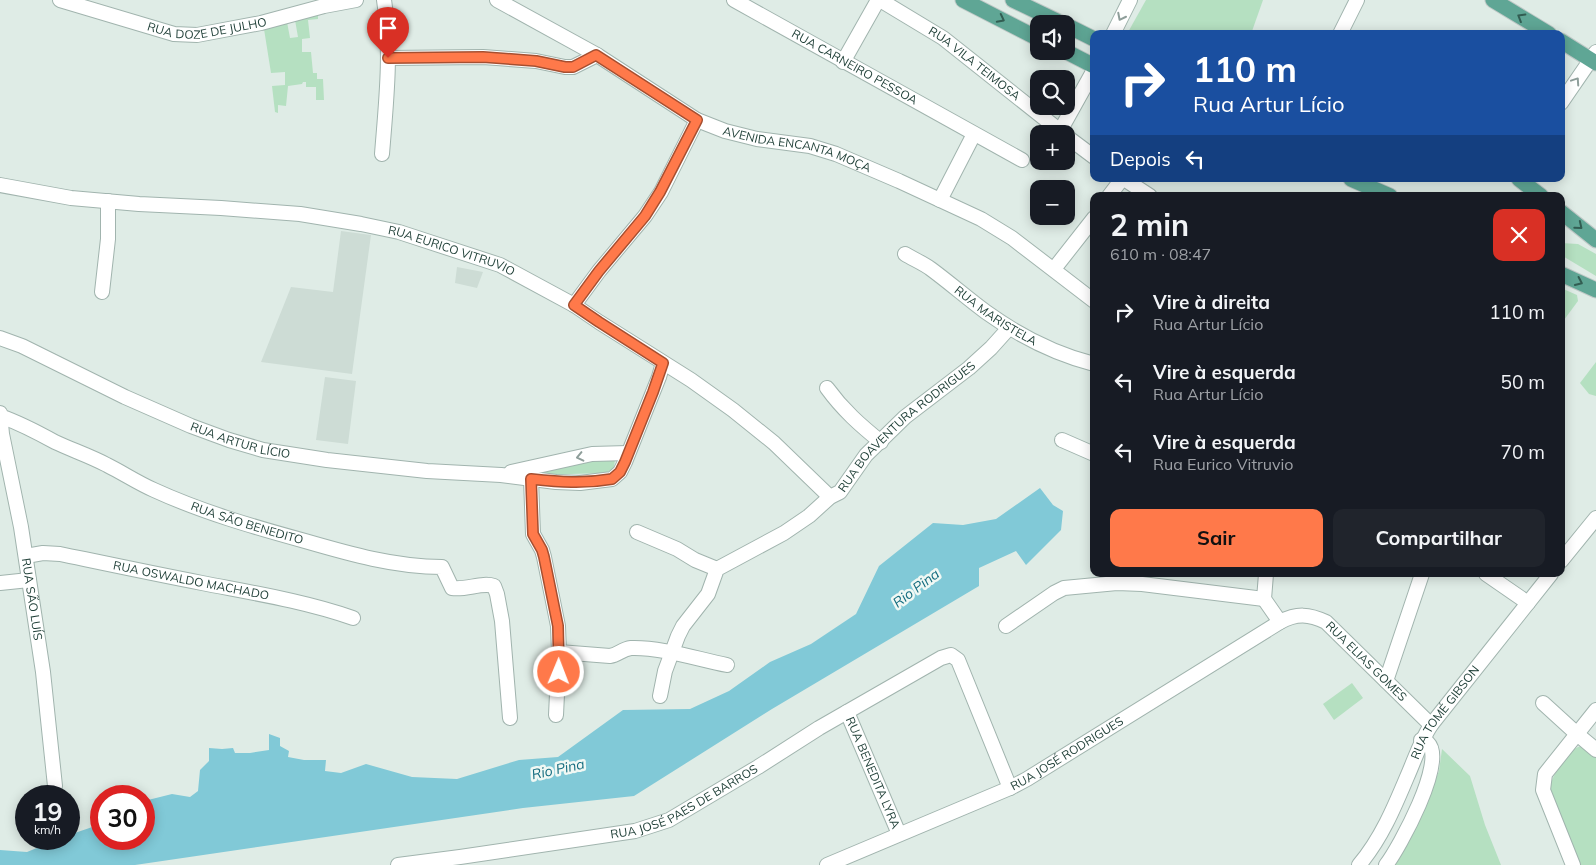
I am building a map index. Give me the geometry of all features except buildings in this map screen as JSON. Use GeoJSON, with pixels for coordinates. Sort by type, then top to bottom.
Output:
{"type":"FeatureCollection","features":[{"type":"Feature","properties":{"kind":"main road"},"geometry":{"type":"LineString","coordinates":[[963,0],[1030,34]]}},
{"type":"Feature","properties":{"kind":"main road"},"geometry":{"type":"LineString","coordinates":[[1013,0],[1044,15]]}},
{"type":"Feature","properties":{"kind":"main road"},"geometry":{"type":"LineString","coordinates":[[1493,0],[1542,30]]}},
{"type":"Feature","properties":{"kind":"main road"},"geometry":{"type":"LineString","coordinates":[[1075,30],[1090,37]]}},
{"type":"Feature","properties":{"kind":"main road"},"geometry":{"type":"LineString","coordinates":[[1565,44],[1594,58]]}},
{"type":"Feature","properties":{"kind":"main road"},"geometry":{"type":"LineString","coordinates":[[1075,56],[1090,64]]}},
{"type":"Feature","properties":{"kind":"main road"},"geometry":{"type":"LineString","coordinates":[[1358,182],[1381,192]]}},
{"type":"Feature","properties":{"kind":"main road"},"geometry":{"type":"LineString","coordinates":[[1523,182],[1536,192]]}},
{"type":"Feature","properties":{"kind":"main road"},"geometry":{"type":"LineString","coordinates":[[1565,215],[1596,240]]}},
{"type":"Feature","properties":{"kind":"main road"},"geometry":{"type":"LineString","coordinates":[[1565,276],[1596,290]]}},
{"type":"Feature","properties":{"kind":"street","name":"RUA DOZE DE JULHO"},"geometry":{"type":"LineString","coordinates":[[60,0],[174,34],[197,35],[239,28],[356,0]]}},
{"type":"Feature","properties":{"kind":"street"},"geometry":{"type":"LineString","coordinates":[[382,154],[388,58],[388,22],[384,0]]}},
{"type":"Feature","properties":{"kind":"street","name":"AVENIDA ENCANTA MOÇA"},"geometry":{"type":"LineString","coordinates":[[498,0],[596,55],[697,120],[733,133],[757,139],[810,146],[836,154],[980,219],[1012,238],[1090,298]]}},
{"type":"Feature","properties":{"kind":"street","name":"RUA CARNEIRO PESSOA"},"geometry":{"type":"LineString","coordinates":[[734,0],[1022,160]]}},
{"type":"Feature","properties":{"kind":"street"},"geometry":{"type":"LineString","coordinates":[[844,62],[879,0]]}},
{"type":"Feature","properties":{"kind":"street","name":"RUA VILA TEIMOSA"},"geometry":{"type":"LineString","coordinates":[[879,0],[943,38],[1052,125]]}},
{"type":"Feature","properties":{"kind":"street"},"geometry":{"type":"LineString","coordinates":[[1115,30],[1130,0]]}},
{"type":"Feature","properties":{"kind":"street"},"geometry":{"type":"LineString","coordinates":[[1342,30],[1357,0]]}},
{"type":"Feature","properties":{"kind":"street"},"geometry":{"type":"LineString","coordinates":[[388,58],[483,57],[536,61],[573,67],[596,55]]}},
{"type":"Feature","properties":{"kind":"street"},"geometry":{"type":"LineString","coordinates":[[1565,98],[1594,58]]}},
{"type":"Feature","properties":{"kind":"street"},"geometry":{"type":"LineString","coordinates":[[1067,125],[1090,78]]}},
{"type":"Feature","properties":{"kind":"street"},"geometry":{"type":"LineString","coordinates":[[574,305],[599,271],[645,216],[660,192],[697,120]]}},
{"type":"Feature","properties":{"kind":"street"},"geometry":{"type":"LineString","coordinates":[[940,200],[974,134]]}},
{"type":"Feature","properties":{"kind":"street","name":"RUA VILA TEIMOSA"},"geometry":{"type":"LineString","coordinates":[[1075,143],[1090,154]]}},
{"type":"Feature","properties":{"kind":"street"},"geometry":{"type":"LineString","coordinates":[[1112,192],[1121,182]]}},
{"type":"Feature","properties":{"kind":"street"},"geometry":{"type":"LineString","coordinates":[[1128,182],[1144,192]]}},
{"type":"Feature","properties":{"kind":"street","name":"RUA EURICO VITRUVIO"},"geometry":{"type":"LineString","coordinates":[[0,186],[71,198],[300,214],[399,232],[500,265],[574,305],[691,380],[774,443],[830,497]]}},
{"type":"Feature","properties":{"kind":"street"},"geometry":{"type":"LineString","coordinates":[[102,292],[108,239],[108,201]]}},
{"type":"Feature","properties":{"kind":"street"},"geometry":{"type":"LineString","coordinates":[[1054,269],[1090,223]]}},
{"type":"Feature","properties":{"kind":"street","name":"RUA MARISTELA"},"geometry":{"type":"LineString","coordinates":[[904,254],[929,267],[971,301],[1009,328],[1040,344],[1090,363]]}},
{"type":"Feature","properties":{"kind":"street","name":"RUA BOAVENTURA RODRIGUES"},"geometry":{"type":"LineString","coordinates":[[717,569],[770,541],[803,520],[830,497],[840,492],[866,456],[905,417],[986,353],[1009,328]]}},
{"type":"Feature","properties":{"kind":"street","name":"RUA ARTUR LÍCIO"},"geometry":{"type":"LineString","coordinates":[[0,338],[22,346],[125,397],[190,426],[263,450],[327,460],[427,471],[500,475],[580,483],[612,479],[620,472],[663,363]]}},
{"type":"Feature","properties":{"kind":"street"},"geometry":{"type":"LineString","coordinates":[[826,388],[841,407],[881,442]]}},
{"type":"Feature","properties":{"kind":"street","name":"RUA SÃO LUÍS"},"geometry":{"type":"LineString","coordinates":[[0,415],[26,556],[43,672],[55,785]]}},
{"type":"Feature","properties":{"kind":"street","name":"RUA SÃO BENEDITO"},"geometry":{"type":"LineString","coordinates":[[0,415],[81,452],[153,490],[212,513],[349,554],[404,565],[442,568],[452,588],[460,589],[492,584],[496,589],[502,621],[510,718]]}},
{"type":"Feature","properties":{"kind":"street"},"geometry":{"type":"LineString","coordinates":[[1062,440],[1090,452]]}},
{"type":"Feature","properties":{"kind":"street","name":"RUA ARTUR LÍCIO"},"geometry":{"type":"LineString","coordinates":[[500,475],[592,454],[628,453]]}},
{"type":"Feature","properties":{"kind":"street"},"geometry":{"type":"LineString","coordinates":[[544,465],[546,481]]}},
{"type":"Feature","properties":{"kind":"street"},"geometry":{"type":"LineString","coordinates":[[531,479],[533,534],[542,550],[548,572],[558,626],[559,652],[556,715]]}},
{"type":"Feature","properties":{"kind":"street"},"geometry":{"type":"LineString","coordinates":[[1565,556],[1596,518]]}},
{"type":"Feature","properties":{"kind":"street"},"geometry":{"type":"LineString","coordinates":[[637,532],[717,569],[708,594],[682,626],[670,653],[660,696]]}},
{"type":"Feature","properties":{"kind":"street","name":"RUA OSWALDO MACHADO"},"geometry":{"type":"LineString","coordinates":[[26,556],[43,553],[60,554],[254,592],[327,609],[354,618]]}},
{"type":"Feature","properties":{"kind":"street"},"geometry":{"type":"LineString","coordinates":[[1264,599],[1266,577]]}},
{"type":"Feature","properties":{"kind":"street"},"geometry":{"type":"LineString","coordinates":[[1386,681],[1421,577]]}},
{"type":"Feature","properties":{"kind":"street"},"geometry":{"type":"LineString","coordinates":[[1490,577],[1528,603]]}},
{"type":"Feature","properties":{"kind":"street","name":"RUA TOMÉ GIBSON"},"geometry":{"type":"LineString","coordinates":[[1360,865],[1381,834],[1408,777],[1422,740],[1431,725],[1549,577]]}},
{"type":"Feature","properties":{"kind":"street"},"geometry":{"type":"LineString","coordinates":[[0,583],[29,580]]}},
{"type":"Feature","properties":{"kind":"street"},"geometry":{"type":"LineString","coordinates":[[1006,626],[1064,588],[1117,583],[1142,584],[1264,599],[1286,619]]}},
{"type":"Feature","properties":{"kind":"street","name":"RUA ELIAS GOMES"},"geometry":{"type":"LineString","coordinates":[[1286,619],[1313,616],[1326,622],[1431,725]]}},
{"type":"Feature","properties":{"kind":"street","name":"RUA JOSÉ RODRIGUES"},"geometry":{"type":"LineString","coordinates":[[827,865],[1010,788],[1075,750],[1286,619]]}},
{"type":"Feature","properties":{"kind":"street"},"geometry":{"type":"LineString","coordinates":[[559,652],[610,656],[623,649],[640,648],[727,665]]}},
{"type":"Feature","properties":{"kind":"street","name":"RUA JOSÉ PAES DE BARROS"},"geometry":{"type":"LineString","coordinates":[[398,865],[460,861],[635,831],[669,820],[847,712],[942,658],[951,655],[958,660],[1010,788]]}},
{"type":"Feature","properties":{"kind":"street"},"geometry":{"type":"LineString","coordinates":[[1543,703],[1596,750]]}},
{"type":"Feature","properties":{"kind":"street"},"geometry":{"type":"LineString","coordinates":[[1573,865],[1543,790],[1545,774],[1596,710]]}},
{"type":"Feature","properties":{"kind":"street","name":"RUA BENEDITA LYRA"},"geometry":{"type":"LineString","coordinates":[[847,712],[899,834]]}},
{"type":"Feature","properties":{"kind":"street"},"geometry":{"type":"LineString","coordinates":[[1386,865],[1408,829],[1430,775],[1433,758],[1432,748],[1428,742],[1422,740]]}},
{"type":"Feature","properties":{"kind":"shaded area"},"geometry":{"type":"Polygon","coordinates":[[[341,231],[371,235],[352,374],[261,362],[291,287],[333,292],[341,231]]]}},
{"type":"Feature","properties":{"kind":"shaded area"},"geometry":{"type":"Polygon","coordinates":[[[457,267],[483,272],[477,288],[455,283],[457,267]]]}},
{"type":"Feature","properties":{"kind":"shaded area"},"geometry":{"type":"Polygon","coordinates":[[[325,377],[356,381],[348,444],[316,440],[325,377]]]}},
{"type":"Feature","properties":{"kind":"green space"},"geometry":{"type":"Polygon","coordinates":[[[1146,0],[1263,0],[1252,30],[1129,30],[1146,0]]]}},
{"type":"Feature","properties":{"kind":"green space"},"geometry":{"type":"Polygon","coordinates":[[[318,13],[318,19],[308,20],[310,38],[302,39],[302,52],[311,52],[313,73],[317,73],[317,79],[323,79],[324,100],[316,100],[316,87],[306,87],[306,82],[303,82],[302,84],[288,86],[286,106],[278,105],[278,113],[275,112],[272,86],[285,85],[285,72],[271,73],[264,29],[287,22],[290,38],[298,37],[295,20],[318,13]]]}},
{"type":"Feature","properties":{"kind":"green space"},"geometry":{"type":"Polygon","coordinates":[[[1565,243],[1578,244],[1596,254],[1596,276],[1565,257],[1565,243]]]}},
{"type":"Feature","properties":{"kind":"green space"},"geometry":{"type":"Polygon","coordinates":[[[1565,290],[1577,295],[1578,301],[1565,319],[1565,290]]]}},
{"type":"Feature","properties":{"kind":"green space"},"geometry":{"type":"Polygon","coordinates":[[[1596,362],[1596,396],[1589,394],[1580,383],[1596,362]]]}},
{"type":"Feature","properties":{"kind":"green space"},"geometry":{"type":"Polygon","coordinates":[[[615,459],[614,468],[606,473],[536,475],[535,471],[579,461],[615,459]]]}},
{"type":"Feature","properties":{"kind":"green space"},"geometry":{"type":"Polygon","coordinates":[[[1352,683],[1363,698],[1334,720],[1323,704],[1352,683]]]}},
{"type":"Feature","properties":{"kind":"green space"},"geometry":{"type":"Polygon","coordinates":[[[1581,746],[1596,757],[1596,865],[1578,865],[1551,792],[1551,785],[1556,773],[1571,752],[1581,746]]]}},
{"type":"Feature","properties":{"kind":"green space"},"geometry":{"type":"Polygon","coordinates":[[[1442,749],[1470,776],[1485,825],[1501,865],[1393,865],[1419,820],[1439,771],[1442,749]]]}},
{"type":"Feature","properties":{"kind":"water","name":"Rio Pina"},"geometry":{"type":"Polygon","coordinates":[[[1040,488],[1053,505],[1063,511],[1061,530],[1026,565],[1016,551],[979,568],[979,586],[772,709],[634,796],[523,808],[135,865],[0,865],[0,850],[27,852],[32,850],[80,850],[80,831],[90,828],[90,850],[155,850],[155,798],[172,794],[190,797],[198,791],[200,770],[209,761],[209,748],[233,748],[235,753],[269,750],[269,734],[280,738],[280,746],[289,751],[288,757],[304,760],[326,760],[325,771],[341,773],[366,764],[412,777],[457,779],[519,760],[558,757],[623,710],[690,709],[729,691],[770,662],[811,644],[856,614],[879,566],[933,523],[963,525],[996,519],[1040,488]]]}},
{"type":"Feature","properties":{"kind":"route"},"geometry":{"type":"LineString","coordinates":[[388,58],[465,56],[536,61],[573,67],[596,55],[697,120],[680,156],[645,216],[599,271],[574,305],[663,363],[625,462],[616,476],[612,479],[580,483],[531,479],[533,534],[542,550],[554,600],[558,626],[559,672]]}}]}
